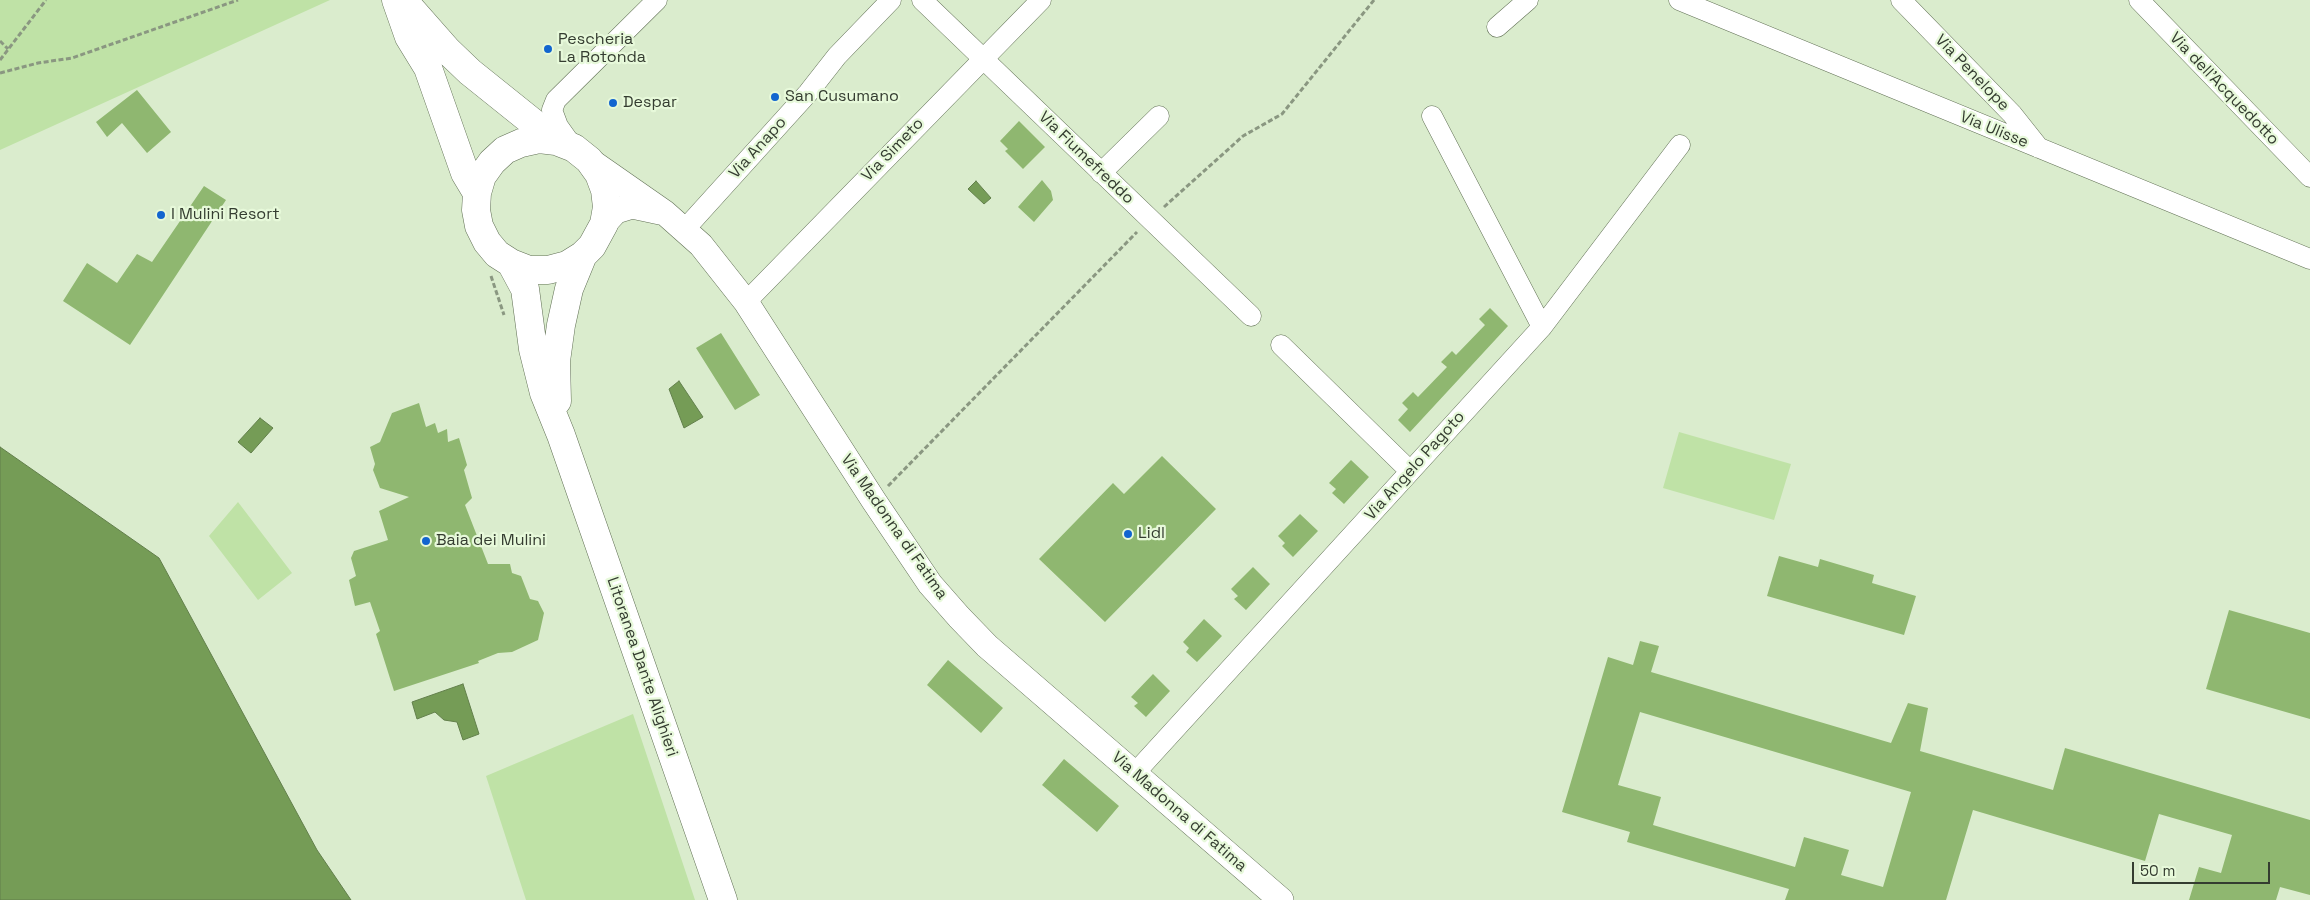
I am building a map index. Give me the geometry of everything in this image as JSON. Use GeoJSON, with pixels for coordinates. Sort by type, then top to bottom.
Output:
{"type":"FeatureCollection","features":[{"type":"Feature","properties":{"kind":"main road"},"geometry":{"type":"LineString","coordinates":[[396,0],[409,37],[428,68],[465,173],[477,193]]}},
{"type":"Feature","properties":{"kind":"main road"},"geometry":{"type":"LineString","coordinates":[[403,0],[448,51],[470,72],[573,150],[599,174],[605,190],[607,207],[604,224],[596,241],[583,255],[567,265],[548,270],[529,270],[511,264],[487,242],[477,218],[477,193],[482,176],[492,162],[505,150],[521,142],[539,139],[573,150]]}},
{"type":"Feature","properties":{"kind":"main road"},"geometry":{"type":"LineString","coordinates":[[561,435],[556,398],[556,361],[569,289],[583,255]]}},
{"type":"Feature","properties":{"kind":"main road"},"geometry":{"type":"LineString","coordinates":[[511,264],[525,289],[533,349],[544,393],[561,435]]}},
{"type":"Feature","properties":{"kind":"main road","name":"Litoranea Dante Alighieri"},"geometry":{"type":"LineString","coordinates":[[561,435],[723,900]]}},
{"type":"Feature","properties":{"kind":"street"},"geometry":{"type":"LineString","coordinates":[[573,150],[558,126],[552,110],[556,100],[656,0]]}},
{"type":"Feature","properties":{"kind":"street","name":"Via Anapo"},"geometry":{"type":"LineString","coordinates":[[685,229],[808,93],[837,56],[891,0]]}},
{"type":"Feature","properties":{"kind":"street","name":"Via Fiumefreddo"},"geometry":{"type":"LineString","coordinates":[[922,0],[1250,316]]}},
{"type":"Feature","properties":{"kind":"street","name":"Via Simeto"},"geometry":{"type":"LineString","coordinates":[[746,302],[982,58],[1041,0]]}},
{"type":"Feature","properties":{"kind":"street"},"geometry":{"type":"LineString","coordinates":[[1497,27],[1528,0]]}},
{"type":"Feature","properties":{"kind":"street","name":"Via Ulisse"},"geometry":{"type":"LineString","coordinates":[[1679,0],[2310,259]]}},
{"type":"Feature","properties":{"kind":"street","name":"Via Penelope"},"geometry":{"type":"LineString","coordinates":[[1901,0],[2012,114],[2040,149]]}},
{"type":"Feature","properties":{"kind":"street","name":"Via dell'Acquedotto"},"geometry":{"type":"LineString","coordinates":[[2139,0],[2310,177]]}},
{"type":"Feature","properties":{"kind":"street"},"geometry":{"type":"LineString","coordinates":[[1101,173],[1159,116]]}},
{"type":"Feature","properties":{"kind":"street"},"geometry":{"type":"LineString","coordinates":[[1432,116],[1542,327]]}},
{"type":"Feature","properties":{"kind":"street","name":"Via Angelo Pagoto"},"geometry":{"type":"LineString","coordinates":[[1135,773],[1542,327],[1680,145]]}},
{"type":"Feature","properties":{"kind":"street","name":"Via Madonna di Fatima"},"geometry":{"type":"LineString","coordinates":[[573,150],[665,213],[701,245],[746,302],[874,501],[934,590],[959,617],[987,646],[1281,900]]}},
{"type":"Feature","properties":{"kind":"street"},"geometry":{"type":"LineString","coordinates":[[604,224],[616,211],[632,206],[665,213]]}},
{"type":"Feature","properties":{"kind":"street"},"geometry":{"type":"LineString","coordinates":[[1281,346],[1410,471]]}},
{"type":"Feature","properties":{"kind":"path"},"geometry":{"type":"LineString","coordinates":[[0,73],[38,63],[72,58],[238,0]]}},
{"type":"Feature","properties":{"kind":"path"},"geometry":{"type":"LineString","coordinates":[[874,501],[1149,219],[1243,136],[1282,114],[1374,0]]}},
{"type":"Feature","properties":{"kind":"path"},"geometry":{"type":"LineString","coordinates":[[0,60],[44,1]]}},
{"type":"Feature","properties":{"kind":"path"},"geometry":{"type":"LineString","coordinates":[[0,42],[8,49]]}},
{"type":"Feature","properties":{"kind":"shaded area"},"geometry":{"type":"Polygon","coordinates":[[[0,0],[330,0],[0,150],[0,0]]]}},
{"type":"Feature","properties":{"kind":"shaded area"},"geometry":{"type":"Polygon","coordinates":[[[976,181],[991,198],[984,204],[968,189],[976,181]]]}},
{"type":"Feature","properties":{"kind":"shaded area"},"geometry":{"type":"Polygon","coordinates":[[[679,381],[703,417],[684,428],[669,389],[679,381]]]}},
{"type":"Feature","properties":{"kind":"shaded area"},"geometry":{"type":"Polygon","coordinates":[[[260,418],[273,428],[251,453],[238,442],[260,418]]]}},
{"type":"Feature","properties":{"kind":"shaded area"},"geometry":{"type":"Polygon","coordinates":[[[1679,432],[1791,464],[1774,520],[1663,488],[1679,432]]]}},
{"type":"Feature","properties":{"kind":"shaded area"},"geometry":{"type":"Polygon","coordinates":[[[0,447],[159,558],[317,850],[351,900],[0,900],[0,447]]]}},
{"type":"Feature","properties":{"kind":"shaded area"},"geometry":{"type":"Polygon","coordinates":[[[238,502],[292,573],[258,600],[209,536],[238,502]]]}},
{"type":"Feature","properties":{"kind":"shaded area"},"geometry":{"type":"Polygon","coordinates":[[[463,684],[479,734],[463,740],[457,722],[444,720],[435,712],[417,719],[412,702],[463,684]]]}},
{"type":"Feature","properties":{"kind":"shaded area"},"geometry":{"type":"Polygon","coordinates":[[[633,714],[695,900],[526,900],[486,776],[633,714]]]}},
{"type":"Feature","properties":{"kind":"building"},"geometry":{"type":"Polygon","coordinates":[[[137,90],[171,132],[147,153],[122,123],[107,137],[96,122],[137,90]]]}},
{"type":"Feature","properties":{"kind":"building"},"geometry":{"type":"Polygon","coordinates":[[[1019,121],[1045,147],[1023,169],[1005,151],[1008,149],[1000,141],[1019,121]]]}},
{"type":"Feature","properties":{"kind":"building"},"geometry":{"type":"Polygon","coordinates":[[[1042,180],[1051,191],[1053,200],[1034,222],[1018,207],[1042,180]]]}},
{"type":"Feature","properties":{"kind":"building"},"geometry":{"type":"Polygon","coordinates":[[[204,186],[226,200],[130,345],[63,301],[87,263],[117,283],[137,254],[152,262],[204,186]]]}},
{"type":"Feature","properties":{"kind":"building"},"geometry":{"type":"Polygon","coordinates":[[[1490,308],[1508,326],[1410,432],[1398,420],[1408,409],[1402,403],[1413,392],[1418,397],[1447,367],[1441,362],[1452,351],[1456,355],[1485,325],[1479,319],[1490,308]]]}},
{"type":"Feature","properties":{"kind":"building"},"geometry":{"type":"Polygon","coordinates":[[[721,333],[760,395],[735,410],[696,348],[721,333]]]}},
{"type":"Feature","properties":{"kind":"building","name":"Baia dei Mulini"},"geometry":{"type":"Polygon","coordinates":[[[419,403],[426,427],[435,423],[438,433],[447,429],[448,442],[459,438],[467,465],[464,470],[472,498],[465,505],[488,564],[510,564],[512,573],[521,576],[530,599],[538,601],[544,613],[538,640],[512,652],[498,653],[478,661],[479,663],[394,691],[376,634],[380,631],[370,602],[355,606],[349,580],[356,576],[351,558],[354,551],[388,540],[379,511],[409,497],[380,488],[373,470],[375,464],[370,447],[380,442],[392,413],[419,403]]]}},
{"type":"Feature","properties":{"kind":"building","name":"Lidl"},"geometry":{"type":"Polygon","coordinates":[[[1162,456],[1216,509],[1105,622],[1039,559],[1113,483],[1124,494],[1162,456]]]}},
{"type":"Feature","properties":{"kind":"building"},"geometry":{"type":"Polygon","coordinates":[[[1351,460],[1369,477],[1344,504],[1332,493],[1336,489],[1329,483],[1351,460]]]}},
{"type":"Feature","properties":{"kind":"building"},"geometry":{"type":"Polygon","coordinates":[[[1300,514],[1318,531],[1293,557],[1282,546],[1285,543],[1278,536],[1300,514]]]}},
{"type":"Feature","properties":{"kind":"building"},"geometry":{"type":"Polygon","coordinates":[[[1779,556],[1818,567],[1820,559],[1874,575],[1872,583],[1916,596],[1904,635],[1767,596],[1779,556]]]}},
{"type":"Feature","properties":{"kind":"building"},"geometry":{"type":"Polygon","coordinates":[[[1253,567],[1270,584],[1246,610],[1234,599],[1238,596],[1231,589],[1253,567]]]}},
{"type":"Feature","properties":{"kind":"building"},"geometry":{"type":"Polygon","coordinates":[[[2229,610],[2310,633],[2310,719],[2206,689],[2229,610]]]}},
{"type":"Feature","properties":{"kind":"building"},"geometry":{"type":"Polygon","coordinates":[[[1204,619],[1222,636],[1197,662],[1186,652],[1189,648],[1183,642],[1204,619]]]}},
{"type":"Feature","properties":{"kind":"building"},"geometry":{"type":"Polygon","coordinates":[[[1640,641],[1659,646],[1651,672],[1891,743],[1908,703],[1928,708],[1920,751],[2053,790],[2065,748],[2310,820],[2310,895],[2280,887],[2276,900],[2189,900],[2199,867],[2221,873],[2232,835],[2159,814],[2145,861],[1973,810],[1946,900],[1785,900],[1789,889],[1627,842],[1630,832],[1562,812],[1608,657],[1633,665],[1640,641]],[[1640,712],[1618,785],[1661,797],[1653,825],[1795,867],[1804,837],[1849,850],[1841,875],[1883,887],[1911,792],[1640,712]]]}},
{"type":"Feature","properties":{"kind":"building"},"geometry":{"type":"Polygon","coordinates":[[[948,660],[1003,708],[981,733],[927,685],[948,660]]]}},
{"type":"Feature","properties":{"kind":"building"},"geometry":{"type":"Polygon","coordinates":[[[1153,674],[1170,691],[1146,717],[1134,706],[1138,703],[1131,697],[1153,674]]]}},
{"type":"Feature","properties":{"kind":"building"},"geometry":{"type":"Polygon","coordinates":[[[1064,759],[1119,806],[1097,832],[1042,785],[1064,759]]]}},
{"type":"Feature","properties":{"kind":"place","name":"Pescheria La Rotonda"},"geometry":{"type":"Point","coordinates":[548,49]}},
{"type":"Feature","properties":{"kind":"place","name":"San Cusumano"},"geometry":{"type":"Point","coordinates":[775,97]}},
{"type":"Feature","properties":{"kind":"place","name":"Despar"},"geometry":{"type":"Point","coordinates":[613,103]}},
{"type":"Feature","properties":{"kind":"place","name":"I Mulini Resort"},"geometry":{"type":"Point","coordinates":[161,215]}},
{"type":"Feature","properties":{"kind":"place","name":"Lidl"},"geometry":{"type":"Point","coordinates":[1128,534]}},
{"type":"Feature","properties":{"kind":"place","name":"Baia dei Mulini"},"geometry":{"type":"Point","coordinates":[426,541]}}]}
